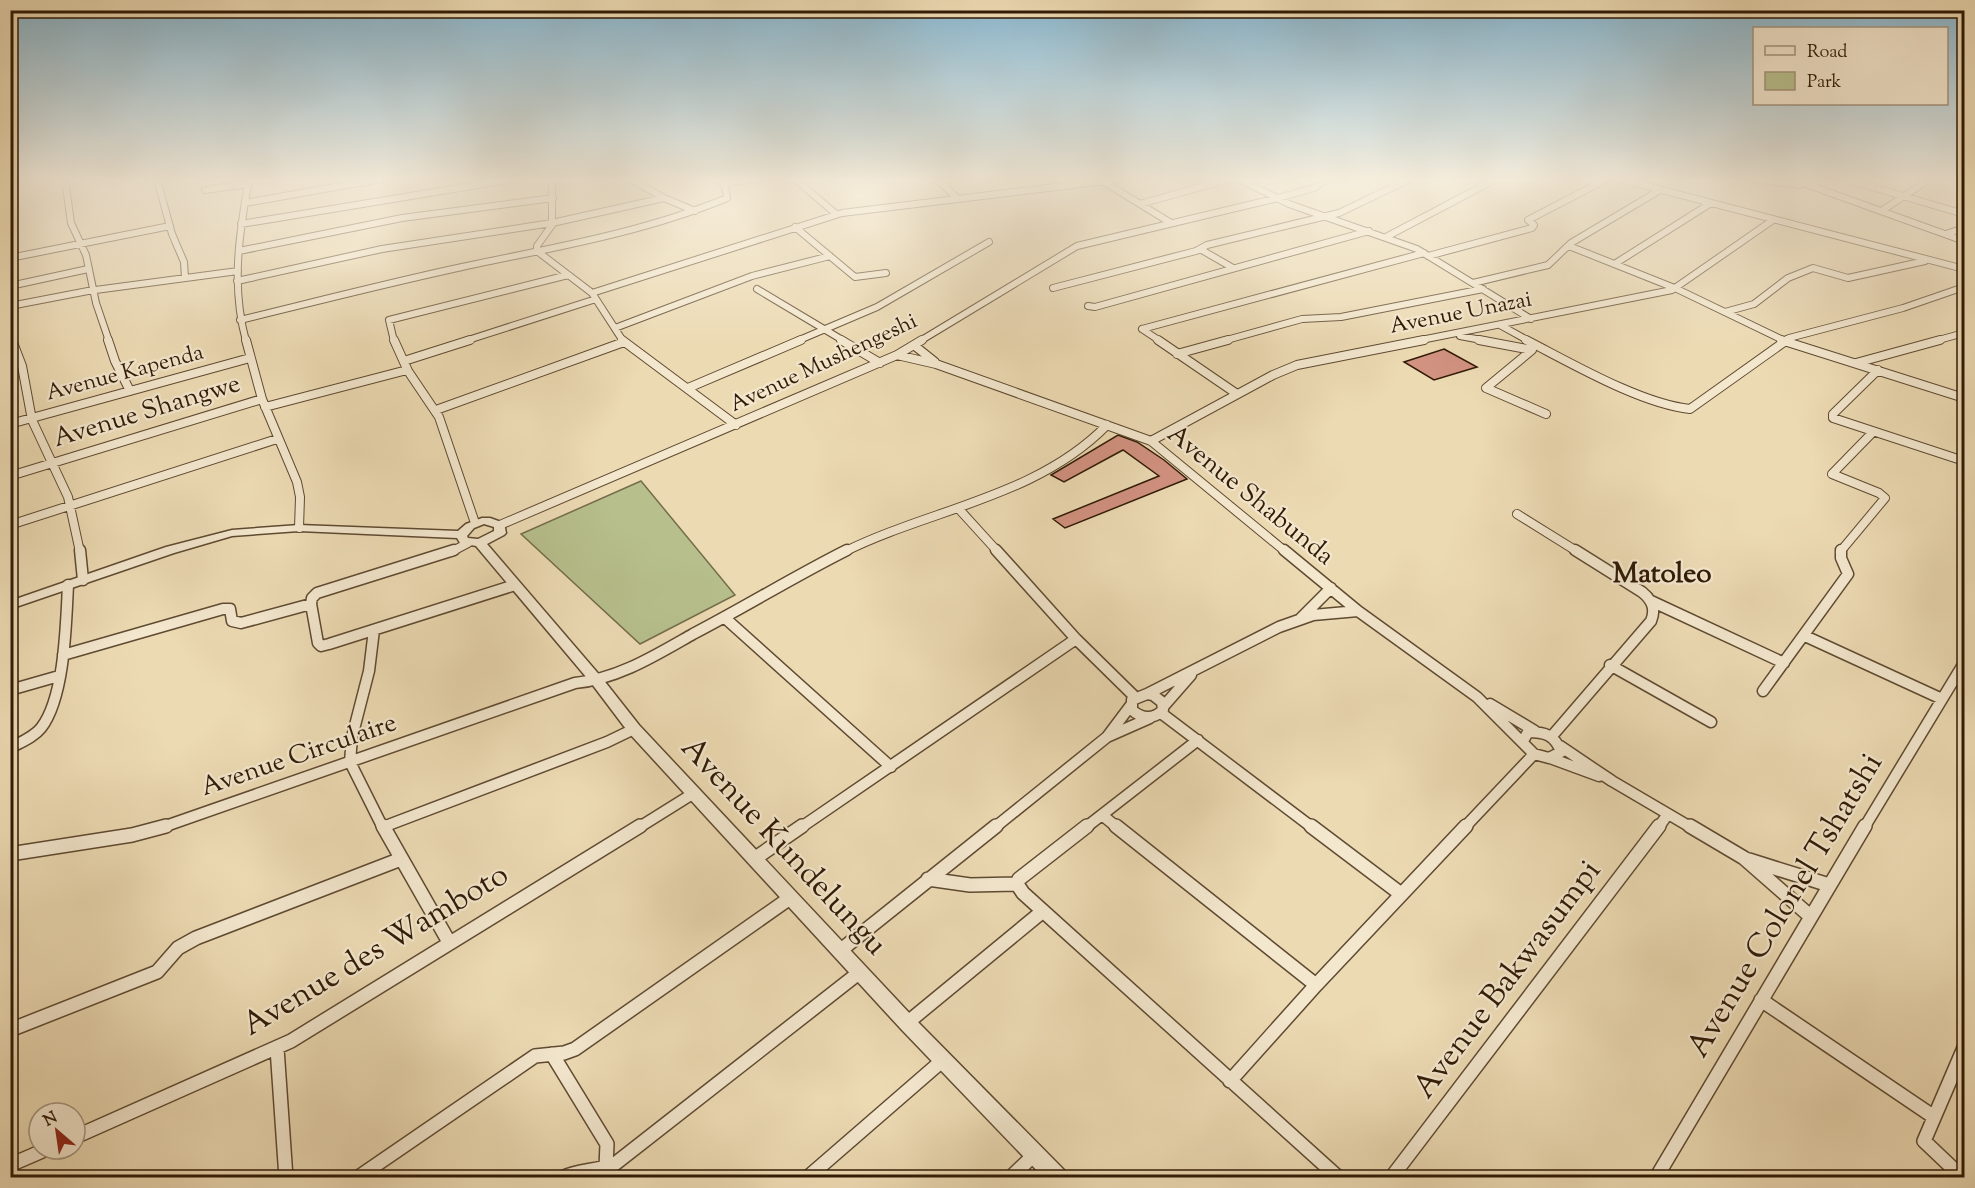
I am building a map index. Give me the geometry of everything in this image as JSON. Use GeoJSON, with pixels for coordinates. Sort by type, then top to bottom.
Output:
{"type":"FeatureCollection","features":[{"type":"Feature","properties":{"kind":"street"},"geometry":{"type":"LineString","coordinates":[[76,234],[115,361],[130,391]]}},
{"type":"Feature","properties":{"kind":"street"},"geometry":{"type":"LineString","coordinates":[[10,258],[128,234]]}},
{"type":"Feature","properties":{"kind":"street"},"geometry":{"type":"LineString","coordinates":[[173,234],[184,262],[185,278]]}},
{"type":"Feature","properties":{"kind":"street"},"geometry":{"type":"LineString","coordinates":[[240,234],[237,281],[240,320],[265,408],[299,489],[299,528]]}},
{"type":"Feature","properties":{"kind":"street"},"geometry":{"type":"LineString","coordinates":[[239,251],[321,234]]}},
{"type":"Feature","properties":{"kind":"street"},"geometry":{"type":"LineString","coordinates":[[237,281],[423,242],[474,234]]}},
{"type":"Feature","properties":{"kind":"street"},"geometry":{"type":"LineString","coordinates":[[537,251],[537,246],[546,234]]}},
{"type":"Feature","properties":{"kind":"street"},"geometry":{"type":"LineString","coordinates":[[240,320],[410,278],[611,234]]}},
{"type":"Feature","properties":{"kind":"street"},"geometry":{"type":"LineString","coordinates":[[404,361],[776,234]]}},
{"type":"Feature","properties":{"kind":"street"},"geometry":{"type":"LineString","coordinates":[[803,234],[855,277],[886,273]]}},
{"type":"Feature","properties":{"kind":"street","name":"Avenue Mushengeshi"},"geometry":{"type":"LineString","coordinates":[[500,525],[880,363],[915,346],[1054,258],[1077,246],[1124,234]]}},
{"type":"Feature","properties":{"kind":"street"},"geometry":{"type":"LineString","coordinates":[[1053,288],[1256,234]]}},
{"type":"Feature","properties":{"kind":"street"},"geometry":{"type":"LineString","coordinates":[[1088,306],[1095,307],[1356,234]]}},
{"type":"Feature","properties":{"kind":"street"},"geometry":{"type":"LineString","coordinates":[[1379,234],[1426,254],[1531,319]]}},
{"type":"Feature","properties":{"kind":"street"},"geometry":{"type":"LineString","coordinates":[[1386,237],[1391,234]]}},
{"type":"Feature","properties":{"kind":"street"},"geometry":{"type":"LineString","coordinates":[[1237,394],[1142,329],[1506,234]]}},
{"type":"Feature","properties":{"kind":"street"},"geometry":{"type":"LineString","coordinates":[[1473,283],[1545,266],[1569,246],[1588,234]]}},
{"type":"Feature","properties":{"kind":"street"},"geometry":{"type":"LineString","coordinates":[[1616,263],[1661,234]]}},
{"type":"Feature","properties":{"kind":"street","name":"Avenue Unazai"},"geometry":{"type":"LineString","coordinates":[[1152,441],[1280,371],[1297,365],[1677,289],[1753,234]]}},
{"type":"Feature","properties":{"kind":"street"},"geometry":{"type":"LineString","coordinates":[[1829,234],[1965,269]]}},
{"type":"Feature","properties":{"kind":"street"},"geometry":{"type":"LineString","coordinates":[[1947,234],[1965,241]]}},
{"type":"Feature","properties":{"kind":"street"},"geometry":{"type":"LineString","coordinates":[[688,388],[877,307],[989,242]]}},
{"type":"Feature","properties":{"kind":"street"},"geometry":{"type":"LineString","coordinates":[[1569,246],[1677,289],[1784,341],[1965,398]]}},
{"type":"Feature","properties":{"kind":"street"},"geometry":{"type":"LineString","coordinates":[[1200,249],[1233,268]]}},
{"type":"Feature","properties":{"kind":"street"},"geometry":{"type":"LineString","coordinates":[[537,251],[594,296],[624,342],[736,424]]}},
{"type":"Feature","properties":{"kind":"street"},"geometry":{"type":"LineString","coordinates":[[615,328],[752,276],[830,256]]}},
{"type":"Feature","properties":{"kind":"street"},"geometry":{"type":"LineString","coordinates":[[1725,312],[1754,304],[1788,278],[1813,268],[1848,278],[1928,260]]}},
{"type":"Feature","properties":{"kind":"street"},"geometry":{"type":"LineString","coordinates":[[10,286],[88,269]]}},
{"type":"Feature","properties":{"kind":"street"},"geometry":{"type":"LineString","coordinates":[[10,306],[94,290],[238,271]]}},
{"type":"Feature","properties":{"kind":"street"},"geometry":{"type":"LineString","coordinates":[[475,523],[436,410],[407,370],[390,328],[391,318],[568,275]]}},
{"type":"Feature","properties":{"kind":"street"},"geometry":{"type":"LineString","coordinates":[[1500,325],[1532,344],[1630,390],[1665,404],[1687,409],[1694,408],[1784,341],[1833,325],[1903,308],[1965,287]]}},
{"type":"Feature","properties":{"kind":"street"},"geometry":{"type":"LineString","coordinates":[[757,289],[880,363]]}},
{"type":"Feature","properties":{"kind":"street"},"geometry":{"type":"LineString","coordinates":[[1177,354],[1302,319],[1341,317],[1483,289]]}},
{"type":"Feature","properties":{"kind":"street"},"geometry":{"type":"LineString","coordinates":[[1856,363],[1965,333]]}},
{"type":"Feature","properties":{"kind":"street"},"geometry":{"type":"LineString","coordinates":[[1452,335],[1532,350],[1486,389],[1546,414]]}},
{"type":"Feature","properties":{"kind":"street"},"geometry":{"type":"LineString","coordinates":[[10,336],[20,357],[32,418],[45,454],[64,487],[70,507],[77,532],[83,580]]}},
{"type":"Feature","properties":{"kind":"street"},"geometry":{"type":"LineString","coordinates":[[436,410],[624,342]]}},
{"type":"Feature","properties":{"kind":"street"},"geometry":{"type":"LineString","coordinates":[[915,346],[936,364]]}},
{"type":"Feature","properties":{"kind":"street"},"geometry":{"type":"LineString","coordinates":[[897,355],[936,364]]}},
{"type":"Feature","properties":{"kind":"street","name":"Avenue Kapenda"},"geometry":{"type":"LineString","coordinates":[[10,424],[250,358]]}},
{"type":"Feature","properties":{"kind":"street","name":"Avenue Shabunda"},"geometry":{"type":"LineString","coordinates":[[936,364],[1152,441],[1358,610],[1477,697]]}},
{"type":"Feature","properties":{"kind":"street"},"geometry":{"type":"LineString","coordinates":[[265,408],[407,370]]}},
{"type":"Feature","properties":{"kind":"street"},"geometry":{"type":"LineString","coordinates":[[1878,370],[1833,417],[1965,461]]}},
{"type":"Feature","properties":{"kind":"street","name":"Avenue Shangwe"},"geometry":{"type":"LineString","coordinates":[[10,476],[262,399]]}},
{"type":"Feature","properties":{"kind":"street","name":"Avenue Circulaire"},"geometry":{"type":"LineString","coordinates":[[10,854],[149,831],[575,683],[597,681],[618,673],[870,539],[958,508],[1028,479],[1096,438],[1107,425]]}},
{"type":"Feature","properties":{"kind":"street"},"geometry":{"type":"LineString","coordinates":[[1763,691],[1848,574],[1847,567],[1840,558],[1840,552],[1885,498],[1881,494],[1832,474],[1873,432]]}},
{"type":"Feature","properties":{"kind":"street"},"geometry":{"type":"LineString","coordinates":[[10,525],[277,439]]}},
{"type":"Feature","properties":{"kind":"street"},"geometry":{"type":"LineString","coordinates":[[958,508],[1133,701],[1137,714],[1158,713],[1198,740],[1401,894]]}},
{"type":"Feature","properties":{"kind":"street"},"geometry":{"type":"LineString","coordinates":[[1517,514],[1642,592],[1651,601],[1784,663]]}},
{"type":"Feature","properties":{"kind":"street"},"geometry":{"type":"LineString","coordinates":[[10,604],[216,536],[245,531],[299,528],[470,540],[488,541],[500,533],[500,525],[490,521],[475,523],[466,529],[470,540]]}},
{"type":"Feature","properties":{"kind":"street"},"geometry":{"type":"LineString","coordinates":[[470,540],[449,553],[326,589],[314,596],[311,604],[319,645],[329,644],[515,585]]}},
{"type":"Feature","properties":{"kind":"street","name":"Avenue Kundelungu"},"geometry":{"type":"LineString","coordinates":[[470,540],[515,585],[597,681],[634,729],[907,1023],[1058,1178]]}},
{"type":"Feature","properties":{"kind":"street"},"geometry":{"type":"LineString","coordinates":[[10,748],[28,739],[43,726],[49,715],[63,655],[68,585]]}},
{"type":"Feature","properties":{"kind":"street"},"geometry":{"type":"LineString","coordinates":[[1301,618],[1331,588]]}},
{"type":"Feature","properties":{"kind":"street"},"geometry":{"type":"LineString","coordinates":[[1552,736],[1610,665],[1651,621],[1654,613],[1651,601]]}},
{"type":"Feature","properties":{"kind":"street"},"geometry":{"type":"LineString","coordinates":[[63,655],[226,608],[230,609],[232,621],[241,623],[311,604]]}},
{"type":"Feature","properties":{"kind":"street"},"geometry":{"type":"LineString","coordinates":[[1107,737],[1133,701],[1195,670],[1218,655],[1301,618],[1358,610]]}},
{"type":"Feature","properties":{"kind":"street"},"geometry":{"type":"LineString","coordinates":[[725,618],[891,767]]}},
{"type":"Feature","properties":{"kind":"street"},"geometry":{"type":"LineString","coordinates":[[374,630],[372,654],[352,739],[350,762],[383,827],[449,942]]}},
{"type":"Feature","properties":{"kind":"street"},"geometry":{"type":"LineString","coordinates":[[1804,636],[1942,699]]}},
{"type":"Feature","properties":{"kind":"street"},"geometry":{"type":"LineString","coordinates":[[754,859],[1076,639]]}},
{"type":"Feature","properties":{"kind":"street"},"geometry":{"type":"LineString","coordinates":[[1610,665],[1711,722]]}},
{"type":"Feature","properties":{"kind":"street","name":"Avenue Colonel Tshatshi"},"geometry":{"type":"LineString","coordinates":[[1656,1178],[1810,916],[1964,666]]}},
{"type":"Feature","properties":{"kind":"street"},"geometry":{"type":"LineString","coordinates":[[841,950],[1107,737],[1158,713],[1195,670]]}},
{"type":"Feature","properties":{"kind":"street"},"geometry":{"type":"LineString","coordinates":[[10,690],[59,676]]}},
{"type":"Feature","properties":{"kind":"street"},"geometry":{"type":"LineString","coordinates":[[1147,694],[1158,698],[1158,713]]}},
{"type":"Feature","properties":{"kind":"street"},"geometry":{"type":"LineString","coordinates":[[1477,697],[1535,731],[1552,736],[1560,746],[1612,781],[1744,858],[1810,916]]}},
{"type":"Feature","properties":{"kind":"street"},"geometry":{"type":"LineString","coordinates":[[1477,697],[1534,754],[1612,781]]}},
{"type":"Feature","properties":{"kind":"street"},"geometry":{"type":"LineString","coordinates":[[383,827],[607,742],[634,729]]}},
{"type":"Feature","properties":{"kind":"street"},"geometry":{"type":"LineString","coordinates":[[1523,741],[1528,732],[1535,731]]}},
{"type":"Feature","properties":{"kind":"street"},"geometry":{"type":"LineString","coordinates":[[1017,884],[1019,879],[1198,740]]}},
{"type":"Feature","properties":{"kind":"street"},"geometry":{"type":"LineString","coordinates":[[1549,758],[1561,752],[1560,746]]}},
{"type":"Feature","properties":{"kind":"street"},"geometry":{"type":"LineString","coordinates":[[1230,1081],[1316,985],[1534,754]]}},
{"type":"Feature","properties":{"kind":"street","name":"Avenue des Wamboto"},"geometry":{"type":"LineString","coordinates":[[87,1132],[277,1048],[694,793]]}},
{"type":"Feature","properties":{"kind":"street","name":"Avenue Bakwasumpi"},"geometry":{"type":"LineString","coordinates":[[1391,1178],[1668,814]]}},
{"type":"Feature","properties":{"kind":"street"},"geometry":{"type":"LineString","coordinates":[[1102,815],[1316,985]]}},
{"type":"Feature","properties":{"kind":"street"},"geometry":{"type":"LineString","coordinates":[[1744,858],[1829,885]]}},
{"type":"Feature","properties":{"kind":"street"},"geometry":{"type":"LineString","coordinates":[[10,1030],[157,972],[178,948],[196,938],[401,859]]}},
{"type":"Feature","properties":{"kind":"street"},"geometry":{"type":"LineString","coordinates":[[928,879],[970,885],[1017,884]]}},
{"type":"Feature","properties":{"kind":"street"},"geometry":{"type":"LineString","coordinates":[[1017,884],[1020,890],[1339,1178]]}},
{"type":"Feature","properties":{"kind":"street"},"geometry":{"type":"LineString","coordinates":[[357,1178],[535,1056],[564,1055],[575,1049],[790,898]]}},
{"type":"Feature","properties":{"kind":"street"},"geometry":{"type":"LineString","coordinates":[[907,1023],[1043,910]]}},
{"type":"Feature","properties":{"kind":"street"},"geometry":{"type":"LineString","coordinates":[[562,1178],[576,1171],[608,1173],[860,972]]}},
{"type":"Feature","properties":{"kind":"street"},"geometry":{"type":"LineString","coordinates":[[1761,1000],[1935,1117]]}},
{"type":"Feature","properties":{"kind":"street"},"geometry":{"type":"LineString","coordinates":[[277,1048],[286,1178]]}},
{"type":"Feature","properties":{"kind":"street"},"geometry":{"type":"LineString","coordinates":[[1963,1178],[1924,1143],[1965,1048]]}},
{"type":"Feature","properties":{"kind":"street"},"geometry":{"type":"LineString","coordinates":[[552,1054],[607,1144],[609,1149],[608,1173]]}},
{"type":"Feature","properties":{"kind":"street"},"geometry":{"type":"LineString","coordinates":[[807,1178],[944,1060]]}},
{"type":"Feature","properties":{"kind":"street"},"geometry":{"type":"LineString","coordinates":[[1010,1178],[1036,1153]]}},
{"type":"Feature","properties":{"kind":"street"},"geometry":{"type":"LineString","coordinates":[[10,1165],[27,1158]]}},
{"type":"Feature","properties":{"kind":"green space"},"geometry":{"type":"Polygon","coordinates":[[[641,481],[735,595],[640,644],[521,534],[641,481]]]}},
{"type":"Feature","properties":{"kind":"building"},"geometry":{"type":"Polygon","coordinates":[[[1444,349],[1477,367],[1434,380],[1404,362],[1444,349]]]}},
{"type":"Feature","properties":{"kind":"building"},"geometry":{"type":"Polygon","coordinates":[[[1118,435],[1137,442],[1187,479],[1065,528],[1053,519],[1159,476],[1123,450],[1064,482],[1051,475],[1118,435]]]}},
{"type":"Feature","properties":{"kind":"district","name":"Matoleo"},"geometry":{"type":"Point","coordinates":[1662,575]}}]}
